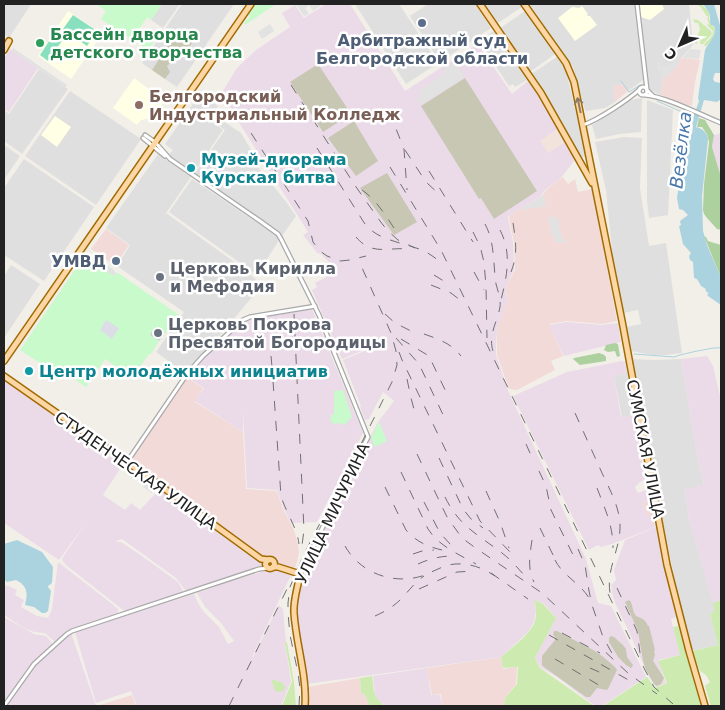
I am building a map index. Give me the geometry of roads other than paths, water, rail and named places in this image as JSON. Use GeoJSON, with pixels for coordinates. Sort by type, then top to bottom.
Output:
{"type":"FeatureCollection","features":[{"type":"Feature","properties":{"kind":"main road"},"geometry":{"type":"LineString","coordinates":[[4,361],[251,4]]}},
{"type":"Feature","properties":{"kind":"main road"},"geometry":{"type":"LineString","coordinates":[[480,4],[541,93],[584,167],[595,190]]}},
{"type":"Feature","properties":{"kind":"main road"},"geometry":{"type":"LineString","coordinates":[[524,4],[570,70],[583,124],[595,190]]}},
{"type":"Feature","properties":{"kind":"main road"},"geometry":{"type":"LineString","coordinates":[[584,167],[588,170],[591,166]]}},
{"type":"Feature","properties":{"kind":"main road","name":"СУМСКАЯ УЛИЦА"},"geometry":{"type":"LineString","coordinates":[[595,190],[667,565],[705,706]]}},
{"type":"Feature","properties":{"kind":"main road","name":"СТУДЕНЧЕСКАЯ УЛИЦА"},"geometry":{"type":"LineString","coordinates":[[4,376],[129,462],[268,565],[300,574]]}},
{"type":"Feature","properties":{"kind":"main road","name":"УЛИЦА МИЧУРИНА"},"geometry":{"type":"LineString","coordinates":[[300,574],[294,612],[305,686],[305,706]]}},
{"type":"Feature","properties":{"kind":"street"},"geometry":{"type":"LineString","coordinates":[[637,4],[647,90],[643,95]]}},
{"type":"Feature","properties":{"kind":"street"},"geometry":{"type":"LineString","coordinates":[[643,95],[639,92],[645,77]]}},
{"type":"Feature","properties":{"kind":"street"},"geometry":{"type":"LineString","coordinates":[[583,124],[589,123],[632,96],[641,88]]}},
{"type":"Feature","properties":{"kind":"street"},"geometry":{"type":"LineString","coordinates":[[641,88],[645,88],[653,96]]}},
{"type":"Feature","properties":{"kind":"street"},"geometry":{"type":"LineString","coordinates":[[632,96],[653,96],[721,123]]}},
{"type":"Feature","properties":{"kind":"street","name":"УЛИЦА МИЧУРИНА"},"geometry":{"type":"LineString","coordinates":[[144,136],[170,160],[278,234],[286,246],[331,342],[362,426],[368,437],[300,574]]}},
{"type":"Feature","properties":{"kind":"street"},"geometry":{"type":"LineString","coordinates":[[129,462],[187,374],[243,320],[250,317],[314,306]]}},
{"type":"Feature","properties":{"kind":"street"},"geometry":{"type":"LineString","coordinates":[[4,706],[34,664],[72,631],[268,565]]}},
{"type":"Feature","properties":{"kind":"water"},"geometry":{"type":"Polygon","coordinates":[[[701,4],[714,4],[721,29],[721,73],[715,73],[713,79],[715,82],[721,83],[721,99],[717,102],[704,100],[696,127],[707,134],[708,139],[702,196],[703,231],[721,278],[721,305],[708,296],[707,294],[709,294],[706,289],[694,278],[693,262],[689,256],[691,253],[683,244],[679,226],[681,225],[680,221],[688,215],[679,209],[677,198],[685,170],[684,155],[690,139],[689,136],[692,134],[692,121],[699,101],[705,50],[715,29],[710,24],[708,11],[701,4]]]}},
{"type":"Feature","properties":{"kind":"water"},"geometry":{"type":"Polygon","coordinates":[[[17,540],[42,552],[53,567],[52,583],[48,586],[51,591],[48,611],[45,613],[25,605],[26,591],[20,582],[16,580],[7,582],[4,579],[4,544],[17,540]]]}},
{"type":"Feature","properties":{"kind":"waterway"},"geometry":{"type":"LineString","coordinates":[[621,81],[629,92],[640,85],[642,86]]}},
{"type":"Feature","properties":{"kind":"waterway","name":"Везёлка"},"geometry":{"type":"LineString","coordinates":[[657,101],[682,112],[692,121]]}},
{"type":"Feature","properties":{"kind":"waterway"},"geometry":{"type":"LineString","coordinates":[[634,354],[674,357],[712,348],[721,348]]}},
{"type":"Feature","properties":{"kind":"railway"},"geometry":{"type":"LineString","coordinates":[[291,85],[380,221],[398,240],[415,248]]}},
{"type":"Feature","properties":{"kind":"railway"},"geometry":{"type":"LineString","coordinates":[[389,111],[404,149],[407,190]]}},
{"type":"Feature","properties":{"kind":"railway"},"geometry":{"type":"LineString","coordinates":[[251,133],[308,221],[313,242],[320,251],[340,261],[366,256]]}},
{"type":"Feature","properties":{"kind":"railway"},"geometry":{"type":"LineString","coordinates":[[317,148],[368,228],[382,237],[424,251],[441,262]]}},
{"type":"Feature","properties":{"kind":"railway"},"geometry":{"type":"LineString","coordinates":[[405,150],[426,182],[440,195]]}},
{"type":"Feature","properties":{"kind":"railway"},"geometry":{"type":"LineString","coordinates":[[390,167],[441,250],[645,670],[654,687],[673,704]]}},
{"type":"Feature","properties":{"kind":"railway"},"geometry":{"type":"LineString","coordinates":[[429,171],[473,242]]}},
{"type":"Feature","properties":{"kind":"railway"},"geometry":{"type":"LineString","coordinates":[[362,190],[378,205],[398,234]]}},
{"type":"Feature","properties":{"kind":"railway"},"geometry":{"type":"LineString","coordinates":[[511,272],[516,251],[512,216]]}},
{"type":"Feature","properties":{"kind":"railway"},"geometry":{"type":"LineString","coordinates":[[485,224],[491,238],[496,284],[500,301],[492,334],[493,351]]}},
{"type":"Feature","properties":{"kind":"railway"},"geometry":{"type":"LineString","coordinates":[[500,230],[504,239],[507,256],[505,282],[501,300]]}},
{"type":"Feature","properties":{"kind":"railway"},"geometry":{"type":"LineString","coordinates":[[473,232],[480,246],[484,262],[487,338]]}},
{"type":"Feature","properties":{"kind":"railway"},"geometry":{"type":"LineString","coordinates":[[356,237],[362,243],[374,249],[408,249]]}},
{"type":"Feature","properties":{"kind":"railway"},"geometry":{"type":"LineString","coordinates":[[299,706],[300,688],[290,635],[288,613],[290,587],[304,554],[392,382],[397,365],[396,351],[391,333],[359,261]]}},
{"type":"Feature","properties":{"kind":"railway"},"geometry":{"type":"LineString","coordinates":[[474,272],[484,290]]}},
{"type":"Feature","properties":{"kind":"railway"},"geometry":{"type":"LineString","coordinates":[[434,275],[447,283]]}},
{"type":"Feature","properties":{"kind":"railway"},"geometry":{"type":"LineString","coordinates":[[431,285],[451,293],[464,303]]}},
{"type":"Feature","properties":{"kind":"railway"},"geometry":{"type":"LineString","coordinates":[[294,314],[304,530],[301,553]]}},
{"type":"Feature","properties":{"kind":"railway"},"geometry":{"type":"LineString","coordinates":[[385,314],[395,323],[413,332]]}},
{"type":"Feature","properties":{"kind":"railway"},"geometry":{"type":"LineString","coordinates":[[424,334],[449,345],[461,356]]}},
{"type":"Feature","properties":{"kind":"railway"},"geometry":{"type":"LineString","coordinates":[[396,338],[419,364],[446,421]]}},
{"type":"Feature","properties":{"kind":"railway"},"geometry":{"type":"LineString","coordinates":[[401,339],[429,356],[447,394]]}},
{"type":"Feature","properties":{"kind":"railway"},"geometry":{"type":"LineString","coordinates":[[399,352],[480,521],[512,554]]}},
{"type":"Feature","properties":{"kind":"railway"},"geometry":{"type":"LineString","coordinates":[[271,356],[273,377]]}},
{"type":"Feature","properties":{"kind":"railway"},"geometry":{"type":"LineString","coordinates":[[407,379],[415,413]]}},
{"type":"Feature","properties":{"kind":"railway"},"geometry":{"type":"LineString","coordinates":[[273,381],[281,496],[299,544]]}},
{"type":"Feature","properties":{"kind":"railway"},"geometry":{"type":"LineString","coordinates":[[575,413],[614,498],[618,511],[620,533],[610,575],[610,593]]}},
{"type":"Feature","properties":{"kind":"railway"},"geometry":{"type":"LineString","coordinates":[[526,444],[534,462]]}},
{"type":"Feature","properties":{"kind":"railway"},"geometry":{"type":"LineString","coordinates":[[417,454],[447,517],[462,538],[542,593],[629,674],[657,694]]}},
{"type":"Feature","properties":{"kind":"railway"},"geometry":{"type":"LineString","coordinates":[[439,458],[463,509],[471,519],[483,528]]}},
{"type":"Feature","properties":{"kind":"railway"},"geometry":{"type":"LineString","coordinates":[[539,471],[546,486],[551,510],[577,563]]}},
{"type":"Feature","properties":{"kind":"railway"},"geometry":{"type":"LineString","coordinates":[[401,472],[432,535],[449,549],[476,564]]}},
{"type":"Feature","properties":{"kind":"railway"},"geometry":{"type":"LineString","coordinates":[[385,487],[410,535],[425,544],[447,551]]}},
{"type":"Feature","properties":{"kind":"railway"},"geometry":{"type":"LineString","coordinates":[[597,488],[610,524],[613,548]]}},
{"type":"Feature","properties":{"kind":"railway"},"geometry":{"type":"LineString","coordinates":[[486,491],[509,548]]}},
{"type":"Feature","properties":{"kind":"railway"},"geometry":{"type":"LineString","coordinates":[[445,497],[450,507],[463,522],[477,535],[505,555],[524,575]]}},
{"type":"Feature","properties":{"kind":"railway"},"geometry":{"type":"LineString","coordinates":[[424,502],[440,533],[451,545]]}},
{"type":"Feature","properties":{"kind":"railway"},"geometry":{"type":"LineString","coordinates":[[540,528],[554,557]]}},
{"type":"Feature","properties":{"kind":"railway"},"geometry":{"type":"LineString","coordinates":[[532,540],[530,567],[534,582]]}},
{"type":"Feature","properties":{"kind":"railway"},"geometry":{"type":"LineString","coordinates":[[345,546],[351,555],[368,570],[389,578],[400,579],[422,576],[455,564],[466,564],[495,576]]}},
{"type":"Feature","properties":{"kind":"railway"},"geometry":{"type":"LineString","coordinates":[[578,549],[585,565],[592,605],[603,637],[613,655]]}},
{"type":"Feature","properties":{"kind":"railway"},"geometry":{"type":"LineString","coordinates":[[413,554],[434,550]]}},
{"type":"Feature","properties":{"kind":"railway"},"geometry":{"type":"LineString","coordinates":[[418,564],[435,558],[453,556]]}},
{"type":"Feature","properties":{"kind":"railway"},"geometry":{"type":"LineString","coordinates":[[555,560],[562,571],[589,598]]}},
{"type":"Feature","properties":{"kind":"railway"},"geometry":{"type":"LineString","coordinates":[[419,589],[457,572],[475,571]]}},
{"type":"Feature","properties":{"kind":"railway"},"geometry":{"type":"LineString","coordinates":[[491,573],[528,599]]}},
{"type":"Feature","properties":{"kind":"railway"},"geometry":{"type":"LineString","coordinates":[[375,616],[394,605],[424,576]]}},
{"type":"Feature","properties":{"kind":"railway"},"geometry":{"type":"LineString","coordinates":[[617,588],[637,631],[640,653]]}},
{"type":"Feature","properties":{"kind":"railway"},"geometry":{"type":"LineString","coordinates":[[229,706],[287,589]]}},
{"type":"Feature","properties":{"kind":"railway"},"geometry":{"type":"LineString","coordinates":[[562,633],[600,653]]}},
{"type":"Feature","properties":{"kind":"railway"},"geometry":{"type":"LineString","coordinates":[[549,635],[632,682]]}},
{"type":"Feature","properties":{"kind":"railway"},"geometry":{"type":"LineString","coordinates":[[555,659],[602,687]]}},
{"type":"Feature","properties":{"kind":"railway"},"geometry":{"type":"LineString","coordinates":[[590,668],[606,675]]}},
{"type":"Feature","properties":{"kind":"place","name":"Арбитражный суд Белгородской области"},"geometry":{"type":"Point","coordinates":[422,23]}},
{"type":"Feature","properties":{"kind":"place","name":"Бассейн дворца детского творчества"},"geometry":{"type":"Point","coordinates":[40,43]}},
{"type":"Feature","properties":{"kind":"place","name":"Белгородский Индустриальный Колледж"},"geometry":{"type":"Point","coordinates":[139,105]}},
{"type":"Feature","properties":{"kind":"place","name":"Музей-диорама Курская битва"},"geometry":{"type":"Point","coordinates":[191,168]}},
{"type":"Feature","properties":{"kind":"place","name":"УМВД"},"geometry":{"type":"Point","coordinates":[116,261]}},
{"type":"Feature","properties":{"kind":"place","name":"Церковь Кирилла и Мефодия"},"geometry":{"type":"Point","coordinates":[160,277]}},
{"type":"Feature","properties":{"kind":"place","name":"Церковь Покрова Пресвятой Богородицы"},"geometry":{"type":"Point","coordinates":[158,333]}},
{"type":"Feature","properties":{"kind":"place","name":"Центр молодёжных инициатив"},"geometry":{"type":"Point","coordinates":[29,371]}}]}
